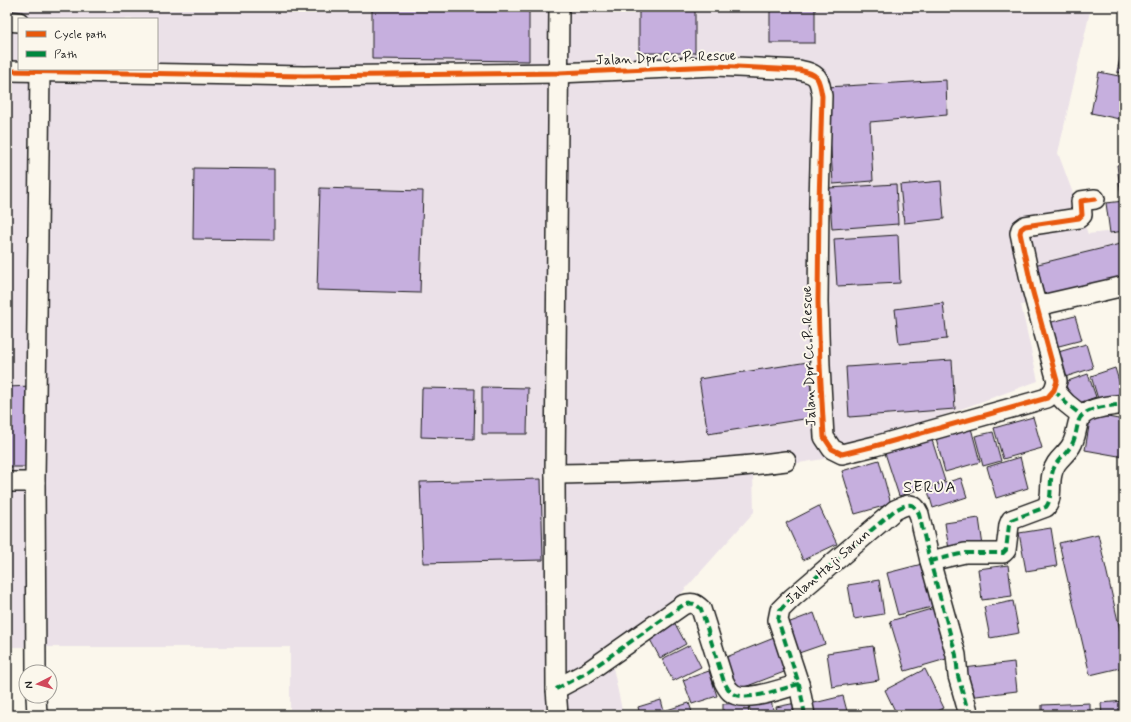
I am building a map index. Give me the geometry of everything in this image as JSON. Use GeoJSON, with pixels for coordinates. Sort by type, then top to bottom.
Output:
{"type":"FeatureCollection","features":[{"type":"Feature","properties":{"kind":"street"},"geometry":{"type":"LineString","coordinates":[[558,715],[556,689],[555,474],[559,7]]}},
{"type":"Feature","properties":{"kind":"street"},"geometry":{"type":"LineString","coordinates":[[7,21],[18,22]]}},
{"type":"Feature","properties":{"kind":"street","name":"Jalan Dpr Cc P. Rescue"},"geometry":{"type":"LineString","coordinates":[[7,71],[90,70],[304,76],[559,73],[715,66],[799,70],[813,73],[820,82],[822,96],[818,302],[824,437],[832,449],[842,454],[875,446],[1047,398],[1054,390]]}},
{"type":"Feature","properties":{"kind":"street"},"geometry":{"type":"LineString","coordinates":[[36,664],[35,482],[40,71]]}},
{"type":"Feature","properties":{"kind":"street"},"geometry":{"type":"LineString","coordinates":[[1081,415],[1066,403],[1054,390],[1057,381],[1037,306],[1020,233],[1021,229],[1025,226],[1079,218],[1082,215],[1081,201],[1095,200]]}},
{"type":"Feature","properties":{"kind":"street"},"geometry":{"type":"LineString","coordinates":[[1037,306],[1124,286]]}},
{"type":"Feature","properties":{"kind":"street"},"geometry":{"type":"LineString","coordinates":[[969,715],[958,676],[956,655],[930,562],[965,553],[1003,553],[1006,550],[1009,524],[1012,520],[1046,507],[1049,503],[1050,480],[1053,468],[1074,441],[1081,415],[1088,410],[1124,404]]}},
{"type":"Feature","properties":{"kind":"street"},"geometry":{"type":"LineString","coordinates":[[555,474],[751,466],[786,461]]}},
{"type":"Feature","properties":{"kind":"street"},"geometry":{"type":"LineString","coordinates":[[7,482],[35,482]]}},
{"type":"Feature","properties":{"kind":"street","name":"Jalan Haji Sarun"},"geometry":{"type":"LineString","coordinates":[[805,715],[800,684],[778,620],[780,610],[895,510],[908,505],[913,505],[916,507],[919,514],[930,562]]}},
{"type":"Feature","properties":{"kind":"street"},"geometry":{"type":"LineString","coordinates":[[556,689],[598,665],[683,605],[691,603],[696,604],[701,609],[724,682],[730,692],[737,696],[748,697],[800,684]]}},
{"type":"Feature","properties":{"kind":"street"},"geometry":{"type":"LineString","coordinates":[[36,704],[37,715]]}},
{"type":"Feature","properties":{"kind":"shaded area"},"geometry":{"type":"Polygon","coordinates":[[[7,7],[1091,7],[1058,153],[1088,234],[1124,230],[1124,260],[1115,282],[1021,305],[1038,381],[823,459],[753,473],[754,512],[679,596],[610,653],[623,715],[290,715],[290,647],[7,647],[7,7]]]}},
{"type":"Feature","properties":{"kind":"building"},"geometry":{"type":"Polygon","coordinates":[[[372,7],[529,7],[529,61],[372,59],[372,7]]]}},
{"type":"Feature","properties":{"kind":"building"},"geometry":{"type":"Polygon","coordinates":[[[639,7],[695,7],[695,53],[639,53],[639,7]]]}},
{"type":"Feature","properties":{"kind":"building"},"geometry":{"type":"Polygon","coordinates":[[[770,7],[815,7],[815,43],[770,43],[770,7]]]}},
{"type":"Feature","properties":{"kind":"building"},"geometry":{"type":"Polygon","coordinates":[[[1124,40],[1124,73],[1117,72],[1124,40]]]}},
{"type":"Feature","properties":{"kind":"building"},"geometry":{"type":"Polygon","coordinates":[[[1099,72],[1124,77],[1124,120],[1091,113],[1099,72]]]}},
{"type":"Feature","properties":{"kind":"building"},"geometry":{"type":"Polygon","coordinates":[[[946,80],[947,115],[870,122],[873,181],[833,184],[827,87],[946,80]]]}},
{"type":"Feature","properties":{"kind":"building"},"geometry":{"type":"Polygon","coordinates":[[[1124,164],[1124,197],[1121,197],[1117,165],[1124,164]]]}},
{"type":"Feature","properties":{"kind":"building"},"geometry":{"type":"Polygon","coordinates":[[[194,168],[274,169],[274,240],[193,239],[194,168]]]}},
{"type":"Feature","properties":{"kind":"building"},"geometry":{"type":"Polygon","coordinates":[[[941,181],[944,219],[904,223],[900,185],[941,181]]]}},
{"type":"Feature","properties":{"kind":"building"},"geometry":{"type":"Polygon","coordinates":[[[896,184],[898,224],[832,229],[829,188],[896,184]]]}},
{"type":"Feature","properties":{"kind":"building"},"geometry":{"type":"Polygon","coordinates":[[[320,188],[423,191],[420,293],[317,290],[320,188]]]}},
{"type":"Feature","properties":{"kind":"building"},"geometry":{"type":"Polygon","coordinates":[[[1124,201],[1124,231],[1110,233],[1106,203],[1124,201]]]}},
{"type":"Feature","properties":{"kind":"building"},"geometry":{"type":"Polygon","coordinates":[[[898,235],[900,283],[837,286],[834,239],[898,235]]]}},
{"type":"Feature","properties":{"kind":"building"},"geometry":{"type":"Polygon","coordinates":[[[1120,244],[1124,261],[1124,280],[1038,300],[1030,266],[1120,244]]]}},
{"type":"Feature","properties":{"kind":"building"},"geometry":{"type":"Polygon","coordinates":[[[943,303],[947,339],[899,344],[895,309],[943,303]]]}},
{"type":"Feature","properties":{"kind":"building"},"geometry":{"type":"Polygon","coordinates":[[[1075,316],[1082,340],[1055,347],[1048,323],[1075,316]]]}},
{"type":"Feature","properties":{"kind":"building"},"geometry":{"type":"Polygon","coordinates":[[[1086,344],[1093,368],[1062,378],[1055,353],[1086,344]]]}},
{"type":"Feature","properties":{"kind":"building"},"geometry":{"type":"Polygon","coordinates":[[[952,360],[955,409],[849,417],[846,367],[952,360]]]}},
{"type":"Feature","properties":{"kind":"building"},"geometry":{"type":"Polygon","coordinates":[[[808,362],[817,417],[708,434],[699,379],[808,362]]]}},
{"type":"Feature","properties":{"kind":"building"},"geometry":{"type":"Polygon","coordinates":[[[1115,368],[1123,394],[1099,402],[1091,376],[1115,368]]]}},
{"type":"Feature","properties":{"kind":"building"},"geometry":{"type":"Polygon","coordinates":[[[1088,374],[1096,397],[1073,405],[1065,382],[1088,374]]]}},
{"type":"Feature","properties":{"kind":"building"},"geometry":{"type":"Polygon","coordinates":[[[32,386],[33,467],[7,467],[7,387],[32,386]]]}},
{"type":"Feature","properties":{"kind":"building"},"geometry":{"type":"Polygon","coordinates":[[[482,387],[528,388],[527,434],[482,434],[482,387]]]}},
{"type":"Feature","properties":{"kind":"building"},"geometry":{"type":"Polygon","coordinates":[[[422,388],[475,389],[474,439],[421,437],[422,388]]]}},
{"type":"Feature","properties":{"kind":"building"},"geometry":{"type":"Polygon","coordinates":[[[1091,414],[1124,420],[1124,457],[1085,450],[1091,414]]]}},
{"type":"Feature","properties":{"kind":"building"},"geometry":{"type":"Polygon","coordinates":[[[1033,417],[1042,448],[1003,459],[994,428],[1033,417]]]}},
{"type":"Feature","properties":{"kind":"building"},"geometry":{"type":"Polygon","coordinates":[[[971,428],[980,462],[945,472],[936,438],[971,428]]]}},
{"type":"Feature","properties":{"kind":"building"},"geometry":{"type":"Polygon","coordinates":[[[993,432],[1001,461],[983,466],[975,436],[993,432]]]}},
{"type":"Feature","properties":{"kind":"building"},"geometry":{"type":"Polygon","coordinates":[[[931,437],[945,481],[899,496],[885,453],[931,437]]]}},
{"type":"Feature","properties":{"kind":"building"},"geometry":{"type":"Polygon","coordinates":[[[1020,457],[1028,488],[996,498],[987,467],[1020,457]]]}},
{"type":"Feature","properties":{"kind":"building"},"geometry":{"type":"Polygon","coordinates":[[[879,460],[891,504],[855,514],[842,471],[879,460]]]}},
{"type":"Feature","properties":{"kind":"building"},"geometry":{"type":"Polygon","coordinates":[[[961,478],[967,497],[933,508],[927,488],[961,478]]]}},
{"type":"Feature","properties":{"kind":"building"},"geometry":{"type":"Polygon","coordinates":[[[541,479],[543,560],[423,563],[420,482],[541,479]]]}},
{"type":"Feature","properties":{"kind":"building"},"geometry":{"type":"Polygon","coordinates":[[[819,506],[837,544],[803,560],[786,523],[819,506]]]}},
{"type":"Feature","properties":{"kind":"building"},"geometry":{"type":"Polygon","coordinates":[[[979,518],[983,546],[949,550],[945,523],[979,518]]]}},
{"type":"Feature","properties":{"kind":"building"},"geometry":{"type":"Polygon","coordinates":[[[1051,528],[1057,566],[1026,571],[1019,533],[1051,528]]]}},
{"type":"Feature","properties":{"kind":"building"},"geometry":{"type":"Polygon","coordinates":[[[1098,534],[1124,647],[1124,667],[1090,675],[1059,543],[1098,534]]]}},
{"type":"Feature","properties":{"kind":"building"},"geometry":{"type":"Polygon","coordinates":[[[922,564],[932,607],[898,615],[887,573],[922,564]]]}},
{"type":"Feature","properties":{"kind":"building"},"geometry":{"type":"Polygon","coordinates":[[[1008,565],[1012,596],[982,600],[978,569],[1008,565]]]}},
{"type":"Feature","properties":{"kind":"building"},"geometry":{"type":"Polygon","coordinates":[[[879,580],[884,614],[854,619],[848,585],[879,580]]]}},
{"type":"Feature","properties":{"kind":"building"},"geometry":{"type":"Polygon","coordinates":[[[1013,601],[1019,633],[990,638],[984,607],[1013,601]]]}},
{"type":"Feature","properties":{"kind":"building"},"geometry":{"type":"Polygon","coordinates":[[[938,607],[953,657],[905,671],[890,621],[938,607]]]}},
{"type":"Feature","properties":{"kind":"building"},"geometry":{"type":"Polygon","coordinates":[[[814,613],[825,644],[796,654],[785,624],[814,613]]]}},
{"type":"Feature","properties":{"kind":"building"},"geometry":{"type":"Polygon","coordinates":[[[673,620],[686,644],[660,658],[647,634],[673,620]]]}},
{"type":"Feature","properties":{"kind":"building"},"geometry":{"type":"Polygon","coordinates":[[[779,636],[792,669],[737,690],[724,658],[779,636]]]}},
{"type":"Feature","properties":{"kind":"building"},"geometry":{"type":"Polygon","coordinates":[[[690,645],[701,667],[673,681],[662,659],[690,645]]]}},
{"type":"Feature","properties":{"kind":"building"},"geometry":{"type":"Polygon","coordinates":[[[873,646],[879,680],[832,687],[827,653],[873,646]]]}},
{"type":"Feature","properties":{"kind":"building"},"geometry":{"type":"Polygon","coordinates":[[[1014,662],[1017,691],[968,697],[964,668],[1014,662]]]}},
{"type":"Feature","properties":{"kind":"building"},"geometry":{"type":"Polygon","coordinates":[[[925,669],[944,708],[930,715],[897,715],[885,690],[925,669]]]}},
{"type":"Feature","properties":{"kind":"building"},"geometry":{"type":"Polygon","coordinates":[[[709,671],[717,696],[692,704],[683,680],[709,671]]]}},
{"type":"Feature","properties":{"kind":"building"},"geometry":{"type":"Polygon","coordinates":[[[843,696],[848,715],[809,715],[806,705],[843,696]]]}},
{"type":"Feature","properties":{"kind":"building"},"geometry":{"type":"Polygon","coordinates":[[[661,700],[665,715],[640,715],[638,707],[661,700]]]}},
{"type":"Feature","properties":{"kind":"building"},"geometry":{"type":"Polygon","coordinates":[[[771,700],[774,715],[751,715],[749,704],[771,700]]]}},
{"type":"Feature","properties":{"kind":"building"},"geometry":{"type":"Polygon","coordinates":[[[1124,701],[1124,715],[1102,715],[1101,703],[1124,701]]]}},
{"type":"Feature","properties":{"kind":"building"},"geometry":{"type":"Polygon","coordinates":[[[689,703],[693,715],[669,715],[667,710],[689,703]]]}},
{"type":"Feature","properties":{"kind":"building"},"geometry":{"type":"Polygon","coordinates":[[[748,703],[749,715],[723,715],[723,704],[748,703]]]}},
{"type":"Feature","properties":{"kind":"building"},"geometry":{"type":"Polygon","coordinates":[[[796,703],[799,715],[778,715],[776,707],[796,703]]]}},
{"type":"Feature","properties":{"kind":"building"},"geometry":{"type":"Polygon","coordinates":[[[1090,703],[1090,715],[1042,715],[1042,705],[1090,703]]]}},
{"type":"Feature","properties":{"kind":"marked path"},"geometry":{"type":"LineString","coordinates":[[1054,390],[1066,403],[1081,415]]}},
{"type":"Feature","properties":{"kind":"marked path"},"geometry":{"type":"LineString","coordinates":[[930,561],[965,553],[1003,553],[1006,550],[1011,520],[1046,507],[1050,496],[1053,469],[1073,443],[1079,420],[1082,416],[1086,412],[1092,410],[1124,404]]}},
{"type":"Feature","properties":{"kind":"marked path"},"geometry":{"type":"LineString","coordinates":[[805,715],[799,684],[778,620],[780,610],[895,510],[909,505],[912,505],[919,514],[930,561],[956,655],[958,676],[969,715]]}},
{"type":"Feature","properties":{"kind":"marked path"},"geometry":{"type":"LineString","coordinates":[[556,689],[586,673],[683,605],[691,603],[695,604],[701,609],[724,682],[731,692],[737,695],[754,696],[799,684]]}},
{"type":"Feature","properties":{"kind":"cycle path"},"geometry":{"type":"LineString","coordinates":[[7,71],[304,76],[559,73],[715,66],[799,70],[810,73],[818,80],[822,96],[818,302],[824,437],[832,449],[842,454],[1047,398],[1054,390],[1057,381],[1032,289],[1020,233],[1021,229],[1025,226],[1079,218],[1082,215],[1081,201],[1095,199]]}},
{"type":"Feature","properties":{"kind":"district","name":"SERUA"},"geometry":{"type":"Point","coordinates":[930,487]}}]}
